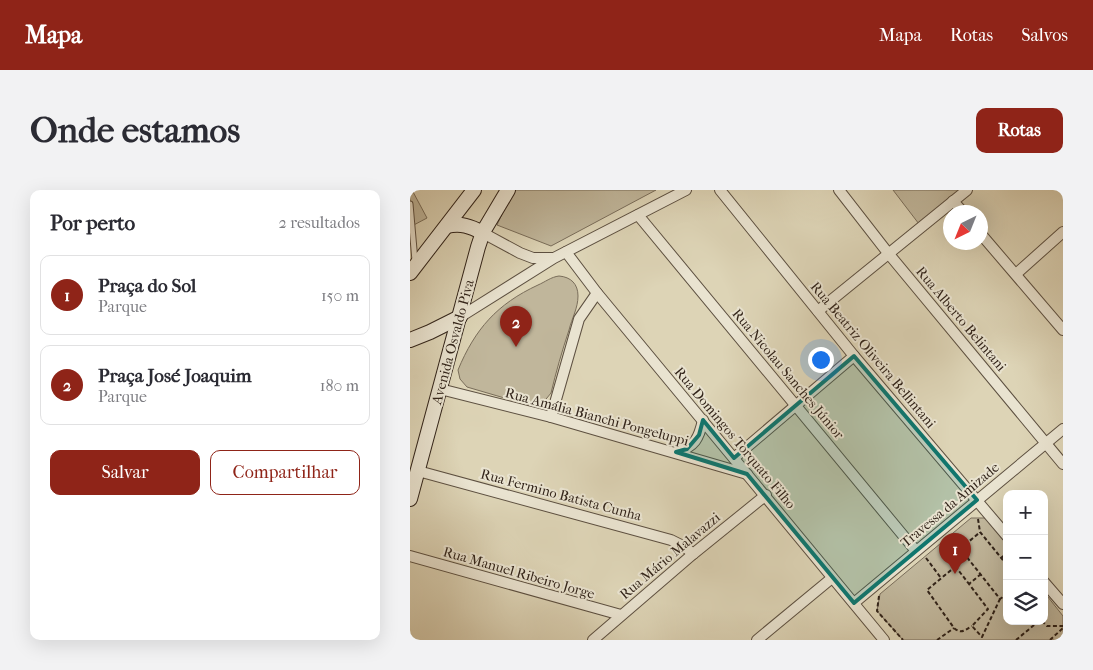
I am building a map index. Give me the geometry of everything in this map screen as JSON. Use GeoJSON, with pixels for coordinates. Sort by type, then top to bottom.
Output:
{"type":"FeatureCollection","features":[{"type":"Feature","properties":{"kind":"main road"},"geometry":{"type":"LineString","coordinates":[[413,270],[474,190]]}},
{"type":"Feature","properties":{"kind":"main road","name":"Avenida Osvaldo Piva"},"geometry":{"type":"LineString","coordinates":[[410,499],[483,233],[508,190]]}},
{"type":"Feature","properties":{"kind":"main road"},"geometry":{"type":"LineString","coordinates":[[447,226],[463,225],[483,233]]}},
{"type":"Feature","properties":{"kind":"main road"},"geometry":{"type":"LineString","coordinates":[[410,340],[460,317]]}},
{"type":"Feature","properties":{"kind":"street"},"geometry":{"type":"LineString","coordinates":[[460,317],[554,258],[686,190]]}},
{"type":"Feature","properties":{"kind":"street","name":"Rua Beatriz Oliveira Bellintani"},"geometry":{"type":"LineString","coordinates":[[720,190],[854,356],[1006,535]]}},
{"type":"Feature","properties":{"kind":"street","name":"Rua Alberto Belintani"},"geometry":{"type":"LineString","coordinates":[[839,190],[888,253],[1063,464]]}},
{"type":"Feature","properties":{"kind":"street"},"geometry":{"type":"LineString","coordinates":[[818,311],[968,190]]}},
{"type":"Feature","properties":{"kind":"street"},"geometry":{"type":"LineString","coordinates":[[953,201],[956,205]]}},
{"type":"Feature","properties":{"kind":"street","name":"Rua Nicolau Sanches Júnior"},"geometry":{"type":"LineString","coordinates":[[638,215],[920,554]]}},
{"type":"Feature","properties":{"kind":"street"},"geometry":{"type":"LineString","coordinates":[[1016,274],[1063,232]]}},
{"type":"Feature","properties":{"kind":"street"},"geometry":{"type":"LineString","coordinates":[[483,233],[533,258],[554,258]]}},
{"type":"Feature","properties":{"kind":"street"},"geometry":{"type":"LineString","coordinates":[[988,242],[1063,330]]}},
{"type":"Feature","properties":{"kind":"street","name":"Rua Domingos Torquato Filho"},"geometry":{"type":"LineString","coordinates":[[566,252],[597,293],[884,640]]}},
{"type":"Feature","properties":{"kind":"street"},"geometry":{"type":"LineString","coordinates":[[551,418],[579,319],[597,293]]}},
{"type":"Feature","properties":{"kind":"street"},"geometry":{"type":"LineString","coordinates":[[734,458],[854,356]]}},
{"type":"Feature","properties":{"kind":"street","name":"Rua Amália Bianchi Pongeluppi"},"geometry":{"type":"LineString","coordinates":[[440,389],[676,452],[747,474]]}},
{"type":"Feature","properties":{"kind":"street"},"geometry":{"type":"LineString","coordinates":[[676,452],[687,449],[694,444],[699,435],[703,420]]}},
{"type":"Feature","properties":{"kind":"street","name":"Travessa da Amizade"},"geometry":{"type":"LineString","coordinates":[[854,603],[920,554],[977,500],[1063,429]]}},
{"type":"Feature","properties":{"kind":"street","name":"Rua Fermino Batista Cunha"},"geometry":{"type":"LineString","coordinates":[[418,470],[671,540],[693,554]]}},
{"type":"Feature","properties":{"kind":"street","name":"Rua Mário Malavazzi"},"geometry":{"type":"LineString","coordinates":[[593,640],[693,554],[766,495]]}},
{"type":"Feature","properties":{"kind":"street","name":"Rua Manuel Ribeiro Jorge"},"geometry":{"type":"LineString","coordinates":[[410,556],[621,615]]}},
{"type":"Feature","properties":{"kind":"street"},"geometry":{"type":"LineString","coordinates":[[757,640],[832,578]]}},
{"type":"Feature","properties":{"kind":"street"},"geometry":{"type":"LineString","coordinates":[[1048,587],[1063,604]]}},
{"type":"Feature","properties":{"kind":"lane"},"geometry":{"type":"LineString","coordinates":[[410,204],[414,234],[413,270]]}},
{"type":"Feature","properties":{"kind":"path"},"geometry":{"type":"LineString","coordinates":[[986,518],[978,518],[980,532],[1003,560]]}},
{"type":"Feature","properties":{"kind":"path"},"geometry":{"type":"LineString","coordinates":[[960,549],[980,532]]}},
{"type":"Feature","properties":{"kind":"path"},"geometry":{"type":"LineString","coordinates":[[944,540],[950,535],[1000,599]]}},
{"type":"Feature","properties":{"kind":"path"},"geometry":{"type":"LineString","coordinates":[[956,566],[927,590],[954,628],[958,632],[962,632],[972,626],[988,609],[956,566],[952,562],[963,552]]}},
{"type":"Feature","properties":{"kind":"path"},"geometry":{"type":"LineString","coordinates":[[920,554],[941,579]]}},
{"type":"Feature","properties":{"kind":"path"},"geometry":{"type":"LineString","coordinates":[[969,584],[981,574]]}},
{"type":"Feature","properties":{"kind":"path"},"geometry":{"type":"LineString","coordinates":[[880,594],[877,611],[903,640]]}},
{"type":"Feature","properties":{"kind":"path"},"geometry":{"type":"LineString","coordinates":[[982,637],[1000,599],[1003,597]]}},
{"type":"Feature","properties":{"kind":"path"},"geometry":{"type":"LineString","coordinates":[[1016,640],[1035,625]]}},
{"type":"Feature","properties":{"kind":"path"},"geometry":{"type":"LineString","coordinates":[[1046,625],[1063,627]]}},
{"type":"Feature","properties":{"kind":"path"},"geometry":{"type":"LineString","coordinates":[[972,626],[985,640]]}},
{"type":"Feature","properties":{"kind":"path"},"geometry":{"type":"LineString","coordinates":[[1050,640],[1063,627]]}},
{"type":"Feature","properties":{"kind":"path"},"geometry":{"type":"LineString","coordinates":[[937,640],[954,628]]}},
{"type":"Feature","properties":{"kind":"path"},"geometry":{"type":"LineString","coordinates":[[979,634],[979,640]]}},
{"type":"Feature","properties":{"kind":"highlighted area"},"geometry":{"type":"Polygon","coordinates":[[[854,356],[977,500],[854,603],[747,474],[676,452],[687,449],[699,435],[703,420],[734,458],[854,356]]]}},
{"type":"Feature","properties":{"kind":"shaded area"},"geometry":{"type":"Polygon","coordinates":[[[410,190],[412,190],[427,218],[410,227],[410,190]]]}},
{"type":"Feature","properties":{"kind":"shaded area"},"geometry":{"type":"Polygon","coordinates":[[[513,190],[656,190],[551,246],[497,225],[513,190]]]}},
{"type":"Feature","properties":{"kind":"shaded area"},"geometry":{"type":"Polygon","coordinates":[[[893,190],[962,190],[943,205],[919,224],[893,190]]]}},
{"type":"Feature","properties":{"kind":"shaded area"},"geometry":{"type":"Polygon","coordinates":[[[559,276],[573,282],[578,292],[578,300],[551,393],[542,404],[535,407],[467,387],[460,379],[458,370],[472,342],[489,319],[499,309],[523,292],[553,277],[559,276]]]}},
{"type":"Feature","properties":{"kind":"shaded area"},"geometry":{"type":"Polygon","coordinates":[[[971,518],[986,518],[1003,540],[1003,625],[1048,625],[1048,597],[1063,616],[1063,635],[1057,640],[903,640],[877,611],[880,594],[971,518]]]}},
{"type":"Feature","properties":{"kind":"place","name":"Praça José Joaquim"},"geometry":{"type":"Point","coordinates":[516,347]}},
{"type":"Feature","properties":{"kind":"place","name":"Praça do Sol"},"geometry":{"type":"Point","coordinates":[955,574]}}]}
